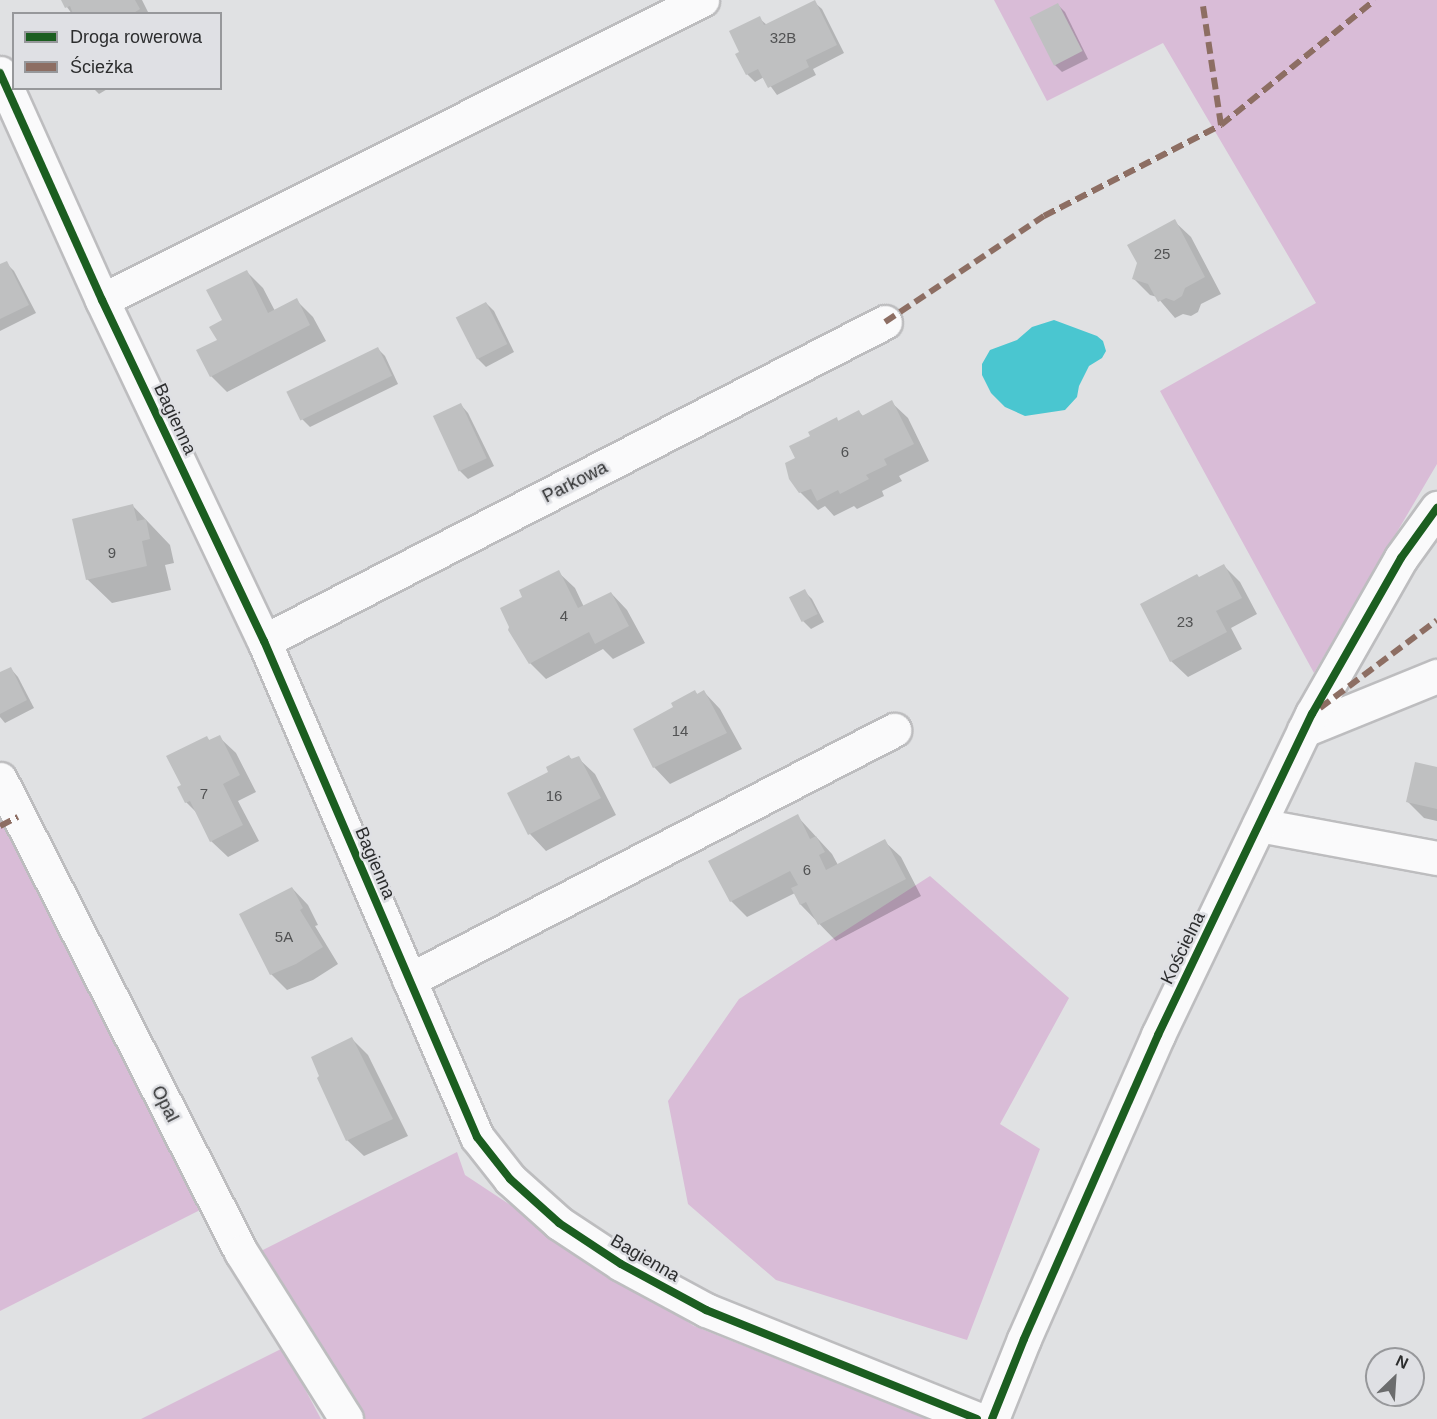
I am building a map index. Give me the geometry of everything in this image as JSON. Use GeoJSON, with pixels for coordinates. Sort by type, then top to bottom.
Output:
{"type":"FeatureCollection","features":[{"type":"Feature","properties":{"kind":"street"},"geometry":{"type":"LineString","coordinates":[[102,300],[702,0]]}},
{"type":"Feature","properties":{"kind":"street","name":"Bagienna"},"geometry":{"type":"LineString","coordinates":[[0,73],[102,300],[264,641],[477,1137],[510,1179],[559,1223],[621,1264],[706,1310],[976,1419]]}},
{"type":"Feature","properties":{"kind":"street","name":"Parkowa"},"geometry":{"type":"LineString","coordinates":[[264,641],[885,322]]}},
{"type":"Feature","properties":{"kind":"street","name":"Kościelna"},"geometry":{"type":"LineString","coordinates":[[992,1419],[1024,1339],[1154,1046],[1304,730],[1401,558],[1437,508]]}},
{"type":"Feature","properties":{"kind":"street"},"geometry":{"type":"LineString","coordinates":[[1304,730],[1437,676]]}},
{"type":"Feature","properties":{"kind":"street"},"geometry":{"type":"LineString","coordinates":[[409,980],[894,730]]}},
{"type":"Feature","properties":{"kind":"street","name":"Opal"},"geometry":{"type":"LineString","coordinates":[[0,779],[9,822],[241,1252],[346,1419]]}},
{"type":"Feature","properties":{"kind":"street"},"geometry":{"type":"LineString","coordinates":[[1259,825],[1437,858]]}},
{"type":"Feature","properties":{"kind":"shaded area"},"geometry":{"type":"Polygon","coordinates":[[[994,0],[1437,0],[1437,464],[1314,673],[1160,391],[1316,303],[1163,43],[1047,101],[994,0]]]}},
{"type":"Feature","properties":{"kind":"shaded area"},"geometry":{"type":"Polygon","coordinates":[[[0,801],[206,1207],[0,1311],[0,801]]]}},
{"type":"Feature","properties":{"kind":"shaded area"},"geometry":{"type":"Polygon","coordinates":[[[930,876],[1069,998],[1000,1124],[1040,1149],[967,1340],[776,1280],[688,1204],[668,1101],[739,999],[930,876]]]}},
{"type":"Feature","properties":{"kind":"shaded area"},"geometry":{"type":"Polygon","coordinates":[[[457,1152],[465,1175],[694,1326],[929,1419],[347,1419],[251,1256],[457,1152]]]}},
{"type":"Feature","properties":{"kind":"shaded area"},"geometry":{"type":"Polygon","coordinates":[[[283,1348],[321,1419],[141,1419],[283,1348]]]}},
{"type":"Feature","properties":{"kind":"water"},"geometry":{"type":"Polygon","coordinates":[[[1054,320],[1097,336],[1103,341],[1106,351],[1102,358],[1089,366],[1079,386],[1077,397],[1065,410],[1025,416],[1005,407],[991,393],[982,375],[982,364],[990,350],[1017,340],[1032,327],[1054,320]]]}},
{"type":"Feature","properties":{"kind":"building"},"geometry":{"type":"Polygon","coordinates":[[[61,0],[135,0],[140,9],[135,12],[72,12],[70,6],[65,8],[61,0]]]}},
{"type":"Feature","properties":{"kind":"building"},"geometry":{"type":"Polygon","coordinates":[[[815,0],[837,45],[806,60],[809,67],[768,88],[758,69],[746,75],[735,54],[739,52],[729,31],[760,16],[764,25],[815,0]]]}},
{"type":"Feature","properties":{"kind":"building"},"geometry":{"type":"Polygon","coordinates":[[[1058,3],[1083,51],[1054,66],[1029,18],[1058,3]]]}},
{"type":"Feature","properties":{"kind":"building"},"geometry":{"type":"Polygon","coordinates":[[[1175,219],[1205,277],[1185,288],[1182,296],[1174,301],[1166,298],[1158,302],[1148,284],[1132,279],[1137,263],[1127,245],[1175,219]]]}},
{"type":"Feature","properties":{"kind":"building"},"geometry":{"type":"Polygon","coordinates":[[[7,261],[29,305],[0,319],[0,264],[7,261]]]}},
{"type":"Feature","properties":{"kind":"building"},"geometry":{"type":"Polygon","coordinates":[[[247,270],[268,313],[297,298],[310,325],[210,377],[196,350],[217,340],[209,327],[222,320],[206,290],[247,270]]]}},
{"type":"Feature","properties":{"kind":"building"},"geometry":{"type":"Polygon","coordinates":[[[486,302],[507,344],[477,359],[456,317],[486,302]]]}},
{"type":"Feature","properties":{"kind":"building"},"geometry":{"type":"Polygon","coordinates":[[[378,347],[392,376],[300,420],[286,392],[378,347]]]}},
{"type":"Feature","properties":{"kind":"building"},"geometry":{"type":"Polygon","coordinates":[[[892,400],[914,444],[884,459],[887,465],[866,475],[869,479],[840,494],[838,490],[817,501],[811,489],[799,493],[789,479],[785,463],[795,458],[789,446],[810,436],[808,432],[837,417],[838,421],[859,410],[862,416],[892,400]]]}},
{"type":"Feature","properties":{"kind":"building"},"geometry":{"type":"Polygon","coordinates":[[[461,403],[487,458],[459,471],[433,416],[461,403]]]}},
{"type":"Feature","properties":{"kind":"building"},"geometry":{"type":"Polygon","coordinates":[[[133,504],[137,521],[146,519],[150,539],[142,541],[147,566],[86,580],[72,519],[133,504]]]}},
{"type":"Feature","properties":{"kind":"building"},"geometry":{"type":"Polygon","coordinates":[[[1224,564],[1242,598],[1216,611],[1227,632],[1170,662],[1140,604],[1197,574],[1199,577],[1224,564]]]}},
{"type":"Feature","properties":{"kind":"building"},"geometry":{"type":"Polygon","coordinates":[[[559,570],[578,608],[611,592],[629,626],[595,644],[589,632],[529,664],[508,630],[509,627],[500,608],[522,597],[519,590],[559,570]]]}},
{"type":"Feature","properties":{"kind":"building"},"geometry":{"type":"Polygon","coordinates":[[[805,589],[818,614],[802,622],[789,597],[805,589]]]}},
{"type":"Feature","properties":{"kind":"building"},"geometry":{"type":"Polygon","coordinates":[[[11,667],[27,700],[0,714],[0,672],[11,667]]]}},
{"type":"Feature","properties":{"kind":"building"},"geometry":{"type":"Polygon","coordinates":[[[695,690],[697,694],[704,690],[727,733],[653,768],[633,729],[673,707],[671,703],[695,690]]]}},
{"type":"Feature","properties":{"kind":"building"},"geometry":{"type":"Polygon","coordinates":[[[220,735],[240,775],[223,784],[243,825],[210,842],[190,801],[185,803],[177,787],[181,785],[166,756],[207,736],[209,740],[220,735]]]}},
{"type":"Feature","properties":{"kind":"building"},"geometry":{"type":"Polygon","coordinates":[[[569,755],[571,759],[579,756],[601,798],[528,835],[507,793],[548,772],[546,767],[569,755]]]}},
{"type":"Feature","properties":{"kind":"building"},"geometry":{"type":"Polygon","coordinates":[[[1415,762],[1437,767],[1437,809],[1406,802],[1415,762]]]}},
{"type":"Feature","properties":{"kind":"building"},"geometry":{"type":"Polygon","coordinates":[[[798,814],[810,839],[816,836],[825,852],[819,855],[826,870],[885,839],[906,879],[818,925],[806,902],[800,905],[791,888],[798,885],[790,871],[730,902],[708,861],[798,814]]]}},
{"type":"Feature","properties":{"kind":"building"},"geometry":{"type":"Polygon","coordinates":[[[292,887],[303,908],[300,910],[323,947],[296,964],[270,975],[239,914],[292,887]]]}},
{"type":"Feature","properties":{"kind":"building"},"geometry":{"type":"Polygon","coordinates":[[[352,1037],[393,1119],[346,1141],[317,1078],[319,1076],[311,1057],[352,1037]]]}},
{"type":"Feature","properties":{"kind":"marked path"},"geometry":{"type":"LineString","coordinates":[[885,322],[1044,216],[1221,125],[1202,0]]}},
{"type":"Feature","properties":{"kind":"marked path"},"geometry":{"type":"LineString","coordinates":[[1221,125],[1375,0]]}},
{"type":"Feature","properties":{"kind":"marked path"},"geometry":{"type":"LineString","coordinates":[[1320,708],[1437,620]]}},
{"type":"Feature","properties":{"kind":"marked path"},"geometry":{"type":"LineString","coordinates":[[0,826],[18,817]]}},
{"type":"Feature","properties":{"kind":"cycle path"},"geometry":{"type":"LineString","coordinates":[[0,73],[102,300],[264,641],[477,1137],[510,1179],[559,1223],[621,1264],[706,1310],[977,1419]]}},
{"type":"Feature","properties":{"kind":"cycle path"},"geometry":{"type":"LineString","coordinates":[[992,1419],[1024,1339],[1158,1035],[1312,714],[1401,558],[1437,508]]}}]}
